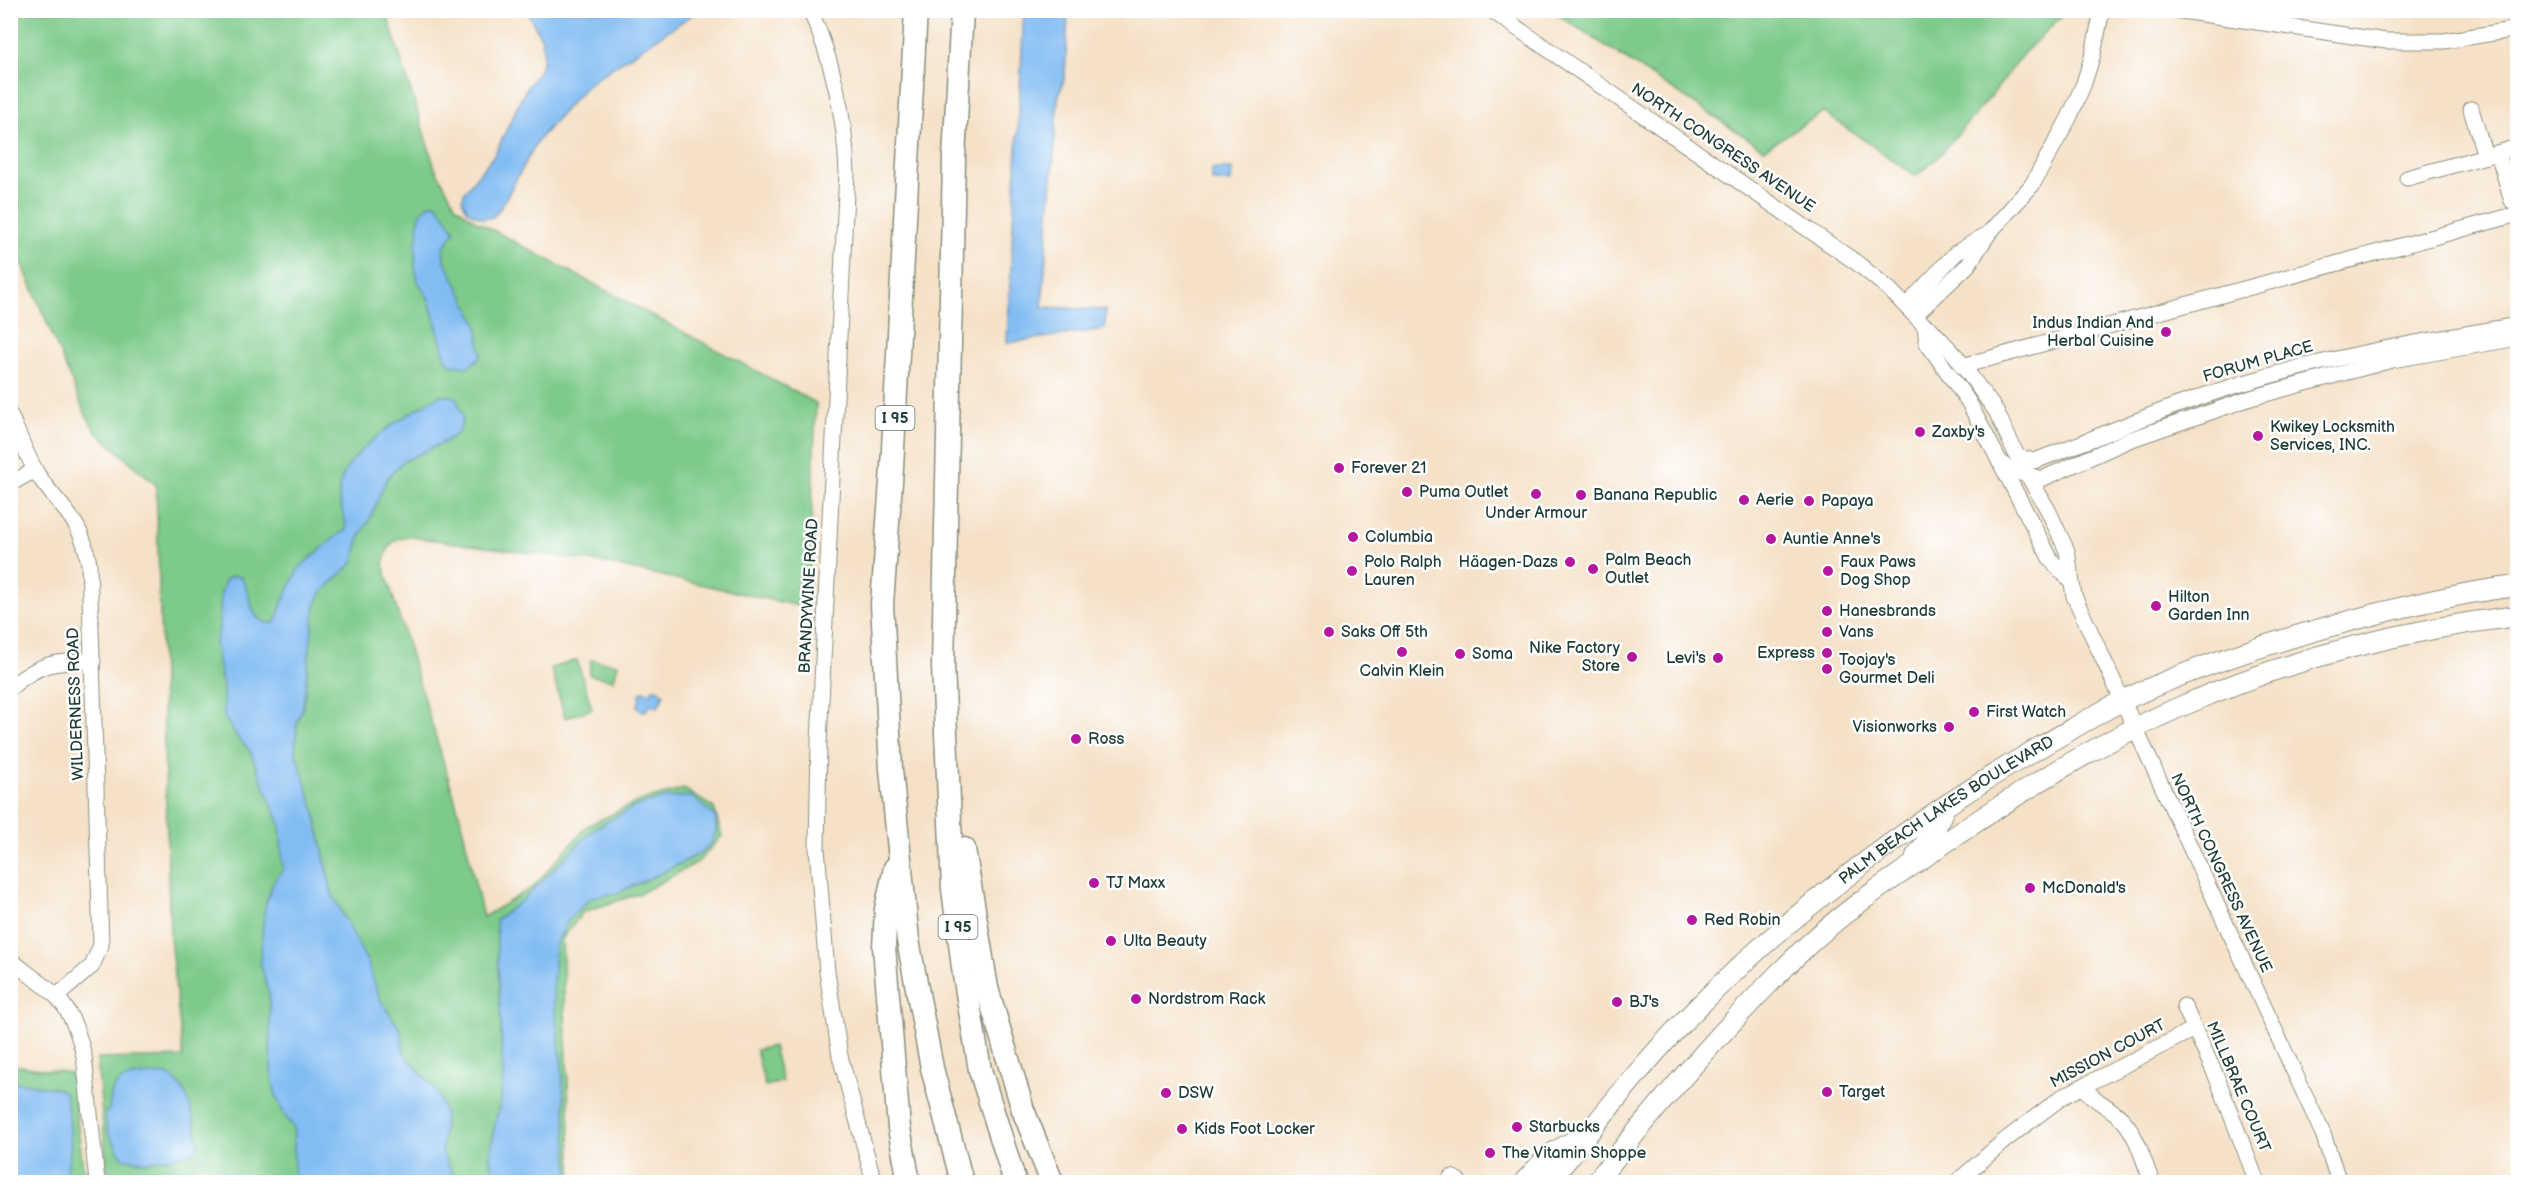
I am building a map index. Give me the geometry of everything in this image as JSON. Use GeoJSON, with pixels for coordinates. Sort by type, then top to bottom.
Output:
{"type":"FeatureCollection","features":[{"type":"Feature","properties":{"kind":"highway","name":"I 95"},"geometry":{"type":"LineString","coordinates":[[916,10],[892,468],[882,604],[891,769],[908,940],[932,1068],[962,1182]]}},
{"type":"Feature","properties":{"kind":"highway","name":"I 95"},"geometry":{"type":"LineString","coordinates":[[962,10],[954,158],[943,666],[953,889],[964,975],[980,1070],[1015,1182]]}},
{"type":"Feature","properties":{"kind":"highway"},"geometry":{"type":"LineString","coordinates":[[943,666],[968,881],[987,988],[1023,1110],[1052,1182]]}},
{"type":"Feature","properties":{"kind":"highway"},"geometry":{"type":"LineString","coordinates":[[900,846],[886,909],[884,947],[899,1128],[909,1182]]}},
{"type":"Feature","properties":{"kind":"main road","name":"PALM BEACH LAKES BOULEVARD"},"geometry":{"type":"LineString","coordinates":[[1549,1182],[1627,1085],[1689,1016],[1753,956],[1839,882],[1886,846],[1996,772],[2123,701],[2222,661],[2337,624],[2430,601],[2517,586]]}},
{"type":"Feature","properties":{"kind":"main road","name":"PALM BEACH LAKES BOULEVARD"},"geometry":{"type":"LineString","coordinates":[[1596,1182],[1671,1091],[1738,1015],[1809,944],[1902,872],[2012,798],[2136,729],[2229,686],[2343,650],[2437,628],[2517,616]]}},
{"type":"Feature","properties":{"kind":"main road"},"geometry":{"type":"LineString","coordinates":[[1902,872],[1934,832],[1945,806]]}},
{"type":"Feature","properties":{"kind":"main road"},"geometry":{"type":"LineString","coordinates":[[1524,1182],[1549,1155],[1589,1132]]}},
{"type":"Feature","properties":{"kind":"street","name":"BRANDYWINE ROAD"},"geometry":{"type":"LineString","coordinates":[[810,10],[829,56],[837,85],[844,124],[847,173],[819,743],[817,848],[827,972],[838,1045],[874,1182]]}},
{"type":"Feature","properties":{"kind":"street","name":"NORTH CONGRESS AVENUE"},"geometry":{"type":"LineString","coordinates":[[1491,10],[1857,263],[1930,327],[1996,411],[2018,457],[2048,510],[2067,552],[2074,596],[2323,1134],[2339,1182]]}},
{"type":"Feature","properties":{"kind":"street"},"geometry":{"type":"LineString","coordinates":[[1915,316],[1968,265],[1989,233],[2032,185],[2069,118],[2093,54],[2102,10]]}},
{"type":"Feature","properties":{"kind":"street"},"geometry":{"type":"LineString","coordinates":[[2175,10],[2386,41],[2444,41],[2517,29]]}},
{"type":"Feature","properties":{"kind":"street"},"geometry":{"type":"LineString","coordinates":[[1962,366],[2515,208],[2471,109]]}},
{"type":"Feature","properties":{"kind":"street"},"geometry":{"type":"LineString","coordinates":[[2407,178],[2517,147]]}},
{"type":"Feature","properties":{"kind":"street","name":"NORTH CONGRESS AVENUE"},"geometry":{"type":"LineString","coordinates":[[1915,316],[1928,343],[1968,401],[2051,560],[2070,580]]}},
{"type":"Feature","properties":{"kind":"street","name":"FORUM PLACE"},"geometry":{"type":"LineString","coordinates":[[2018,457],[2034,461],[2185,402],[2295,370],[2397,346],[2517,325]]}},
{"type":"Feature","properties":{"kind":"street","name":"FORUM PLACE"},"geometry":{"type":"LineString","coordinates":[[2028,475],[2042,479],[2072,464],[2156,430],[2308,381],[2392,360],[2517,338]]}},
{"type":"Feature","properties":{"kind":"street","name":"WILDERNESS ROAD"},"geometry":{"type":"LineString","coordinates":[[10,415],[35,470],[76,521],[87,549],[93,661],[101,945],[92,966],[57,996]]}},
{"type":"Feature","properties":{"kind":"street"},"geometry":{"type":"LineString","coordinates":[[1999,461],[2013,471],[2028,475]]}},
{"type":"Feature","properties":{"kind":"street"},"geometry":{"type":"LineString","coordinates":[[10,484],[35,470]]}},
{"type":"Feature","properties":{"kind":"street"},"geometry":{"type":"LineString","coordinates":[[10,688],[29,672],[43,665],[57,662],[93,661]]}},
{"type":"Feature","properties":{"kind":"street"},"geometry":{"type":"LineString","coordinates":[[10,959],[57,996],[74,1024],[84,1056],[97,1182]]}},
{"type":"Feature","properties":{"kind":"street","name":"MILLBRAE COURT"},"geometry":{"type":"LineString","coordinates":[[2184,1006],[2217,1078],[2257,1182]]}},
{"type":"Feature","properties":{"kind":"street","name":"MISSION COURT"},"geometry":{"type":"LineString","coordinates":[[1958,1182],[2004,1141],[2062,1097],[2194,1029]]}},
{"type":"Feature","properties":{"kind":"street"},"geometry":{"type":"LineString","coordinates":[[2083,1086],[2090,1097],[2121,1117],[2128,1126],[2152,1182]]}},
{"type":"Feature","properties":{"kind":"green space"},"geometry":{"type":"Polygon","coordinates":[[[10,11],[386,11],[435,168],[456,206],[476,221],[816,403],[808,608],[599,562],[411,537],[404,537],[391,544],[383,564],[459,813],[483,917],[533,887],[587,826],[639,801],[684,789],[714,808],[722,836],[698,862],[641,893],[583,912],[562,939],[572,1182],[218,1182],[211,1172],[160,1176],[155,1182],[108,1182],[97,1059],[183,1057],[170,937],[156,485],[96,432],[84,411],[11,237],[10,11]]]}},
{"type":"Feature","properties":{"kind":"green space"},"geometry":{"type":"Polygon","coordinates":[[[1552,11],[2067,11],[2023,54],[1992,95],[1937,158],[1916,176],[1823,112],[1764,149],[1552,11]]]}},
{"type":"Feature","properties":{"kind":"green space"},"geometry":{"type":"Polygon","coordinates":[[[577,660],[592,709],[565,718],[551,668],[577,660]]]}},
{"type":"Feature","properties":{"kind":"green space"},"geometry":{"type":"Polygon","coordinates":[[[591,660],[618,664],[614,680],[589,675],[591,660]]]}},
{"type":"Feature","properties":{"kind":"green space"},"geometry":{"type":"Polygon","coordinates":[[[773,1046],[782,1082],[765,1086],[756,1050],[773,1046]]]}},
{"type":"Feature","properties":{"kind":"green space"},"geometry":{"type":"Polygon","coordinates":[[[11,1065],[71,1073],[85,1182],[11,1182],[11,1065]]]}},
{"type":"Feature","properties":{"kind":"water"},"geometry":{"type":"Polygon","coordinates":[[[527,11],[698,11],[588,84],[538,140],[501,207],[493,217],[483,219],[468,211],[462,200],[465,191],[495,154],[525,91],[541,68],[542,40],[527,11]]]}},
{"type":"Feature","properties":{"kind":"water"},"geometry":{"type":"Polygon","coordinates":[[[1024,11],[1068,11],[1065,76],[1058,98],[1042,307],[1105,310],[1105,329],[1007,343],[1024,11]]]}},
{"type":"Feature","properties":{"kind":"water"},"geometry":{"type":"Polygon","coordinates":[[[1212,169],[1232,169],[1231,182],[1212,181],[1212,169]]]}},
{"type":"Feature","properties":{"kind":"water"},"geometry":{"type":"Polygon","coordinates":[[[436,203],[455,231],[443,248],[444,259],[477,324],[481,356],[469,367],[451,365],[446,359],[428,297],[418,282],[415,266],[419,219],[423,210],[436,203]]]}},
{"type":"Feature","properties":{"kind":"water"},"geometry":{"type":"Polygon","coordinates":[[[441,395],[456,397],[463,417],[459,432],[444,442],[402,462],[386,480],[370,519],[360,536],[353,563],[322,592],[315,605],[303,707],[297,722],[295,751],[315,813],[332,894],[367,961],[380,999],[401,1031],[404,1053],[438,1093],[445,1113],[442,1152],[456,1182],[294,1182],[294,1128],[284,1115],[275,1092],[271,1070],[269,994],[260,961],[265,906],[273,883],[283,870],[280,824],[249,749],[240,741],[224,717],[223,687],[215,644],[219,629],[221,593],[226,579],[233,576],[241,577],[255,614],[259,619],[274,623],[299,568],[346,530],[339,495],[342,479],[350,464],[362,450],[395,423],[441,395]]]}},
{"type":"Feature","properties":{"kind":"water"},"geometry":{"type":"Polygon","coordinates":[[[653,689],[664,694],[658,707],[649,705],[647,710],[642,711],[637,707],[639,695],[643,691],[651,693],[653,689]]]}},
{"type":"Feature","properties":{"kind":"water"},"geometry":{"type":"Polygon","coordinates":[[[691,796],[716,817],[716,831],[711,844],[699,854],[617,893],[592,897],[569,919],[555,946],[553,991],[562,1066],[569,1182],[497,1182],[490,1159],[501,1100],[503,1075],[496,920],[525,898],[594,829],[634,807],[663,798],[691,796]]]}},
{"type":"Feature","properties":{"kind":"water"},"geometry":{"type":"Polygon","coordinates":[[[164,1074],[173,1078],[185,1092],[198,1140],[198,1148],[194,1153],[147,1162],[123,1158],[108,1133],[105,1114],[110,1106],[112,1092],[120,1081],[127,1078],[164,1074]]]}},
{"type":"Feature","properties":{"kind":"water"},"geometry":{"type":"Polygon","coordinates":[[[11,1081],[58,1089],[65,1093],[71,1145],[65,1175],[49,1181],[11,1182],[11,1081]]]}},
{"type":"Feature","properties":{"kind":"place","name":"Indus Indian And Herbal Cuisine"},"geometry":{"type":"Point","coordinates":[2166,332]}},
{"type":"Feature","properties":{"kind":"place","name":"Zaxby's"},"geometry":{"type":"Point","coordinates":[1920,432]}},
{"type":"Feature","properties":{"kind":"place","name":"Kwikey Locksmith Services, INC."},"geometry":{"type":"Point","coordinates":[2258,436]}},
{"type":"Feature","properties":{"kind":"place","name":"Forever 21"},"geometry":{"type":"Point","coordinates":[1339,468]}},
{"type":"Feature","properties":{"kind":"place","name":"Puma Outlet"},"geometry":{"type":"Point","coordinates":[1407,492]}},
{"type":"Feature","properties":{"kind":"place","name":"Under Armour"},"geometry":{"type":"Point","coordinates":[1536,494]}},
{"type":"Feature","properties":{"kind":"place","name":"Banana Republic"},"geometry":{"type":"Point","coordinates":[1581,495]}},
{"type":"Feature","properties":{"kind":"place","name":"Aerie"},"geometry":{"type":"Point","coordinates":[1744,500]}},
{"type":"Feature","properties":{"kind":"place","name":"Papaya"},"geometry":{"type":"Point","coordinates":[1809,501]}},
{"type":"Feature","properties":{"kind":"place","name":"Columbia"},"geometry":{"type":"Point","coordinates":[1353,537]}},
{"type":"Feature","properties":{"kind":"place","name":"Auntie Anne's"},"geometry":{"type":"Point","coordinates":[1771,539]}},
{"type":"Feature","properties":{"kind":"place","name":"Häagen-Dazs"},"geometry":{"type":"Point","coordinates":[1570,562]}},
{"type":"Feature","properties":{"kind":"place","name":"Palm Beach Outlet"},"geometry":{"type":"Point","coordinates":[1593,569]}},
{"type":"Feature","properties":{"kind":"place","name":"Polo Ralph Lauren"},"geometry":{"type":"Point","coordinates":[1352,571]}},
{"type":"Feature","properties":{"kind":"place","name":"Faux Paws Dog Shop"},"geometry":{"type":"Point","coordinates":[1828,571]}},
{"type":"Feature","properties":{"kind":"place","name":"Hilton Garden Inn"},"geometry":{"type":"Point","coordinates":[2156,606]}},
{"type":"Feature","properties":{"kind":"place","name":"Hanesbrands"},"geometry":{"type":"Point","coordinates":[1827,611]}},
{"type":"Feature","properties":{"kind":"place","name":"Saks Off 5th"},"geometry":{"type":"Point","coordinates":[1329,632]}},
{"type":"Feature","properties":{"kind":"place","name":"Vans"},"geometry":{"type":"Point","coordinates":[1827,632]}},
{"type":"Feature","properties":{"kind":"place","name":"Calvin Klein"},"geometry":{"type":"Point","coordinates":[1402,652]}},
{"type":"Feature","properties":{"kind":"place","name":"Express"},"geometry":{"type":"Point","coordinates":[1827,653]}},
{"type":"Feature","properties":{"kind":"place","name":"Soma"},"geometry":{"type":"Point","coordinates":[1460,654]}},
{"type":"Feature","properties":{"kind":"place","name":"Nike Factory Store"},"geometry":{"type":"Point","coordinates":[1632,657]}},
{"type":"Feature","properties":{"kind":"place","name":"Levi's"},"geometry":{"type":"Point","coordinates":[1718,658]}},
{"type":"Feature","properties":{"kind":"place","name":"Toojay's Gourmet Deli"},"geometry":{"type":"Point","coordinates":[1827,669]}},
{"type":"Feature","properties":{"kind":"place","name":"First Watch"},"geometry":{"type":"Point","coordinates":[1974,712]}},
{"type":"Feature","properties":{"kind":"place","name":"Visionworks"},"geometry":{"type":"Point","coordinates":[1949,727]}},
{"type":"Feature","properties":{"kind":"place","name":"Ross"},"geometry":{"type":"Point","coordinates":[1076,739]}},
{"type":"Feature","properties":{"kind":"place","name":"TJ Maxx"},"geometry":{"type":"Point","coordinates":[1094,883]}},
{"type":"Feature","properties":{"kind":"place","name":"McDonald's"},"geometry":{"type":"Point","coordinates":[2030,888]}},
{"type":"Feature","properties":{"kind":"place","name":"Red Robin"},"geometry":{"type":"Point","coordinates":[1692,920]}},
{"type":"Feature","properties":{"kind":"place","name":"Ulta Beauty"},"geometry":{"type":"Point","coordinates":[1111,941]}},
{"type":"Feature","properties":{"kind":"place","name":"Nordstrom Rack"},"geometry":{"type":"Point","coordinates":[1136,999]}},
{"type":"Feature","properties":{"kind":"place","name":"BJ's"},"geometry":{"type":"Point","coordinates":[1617,1002]}},
{"type":"Feature","properties":{"kind":"place","name":"Target"},"geometry":{"type":"Point","coordinates":[1827,1092]}},
{"type":"Feature","properties":{"kind":"place","name":"DSW"},"geometry":{"type":"Point","coordinates":[1166,1093]}},
{"type":"Feature","properties":{"kind":"place","name":"Starbucks"},"geometry":{"type":"Point","coordinates":[1517,1127]}},
{"type":"Feature","properties":{"kind":"place","name":"Kids Foot Locker"},"geometry":{"type":"Point","coordinates":[1182,1129]}},
{"type":"Feature","properties":{"kind":"place","name":"The Vitamin Shoppe"},"geometry":{"type":"Point","coordinates":[1490,1153]}}]}
